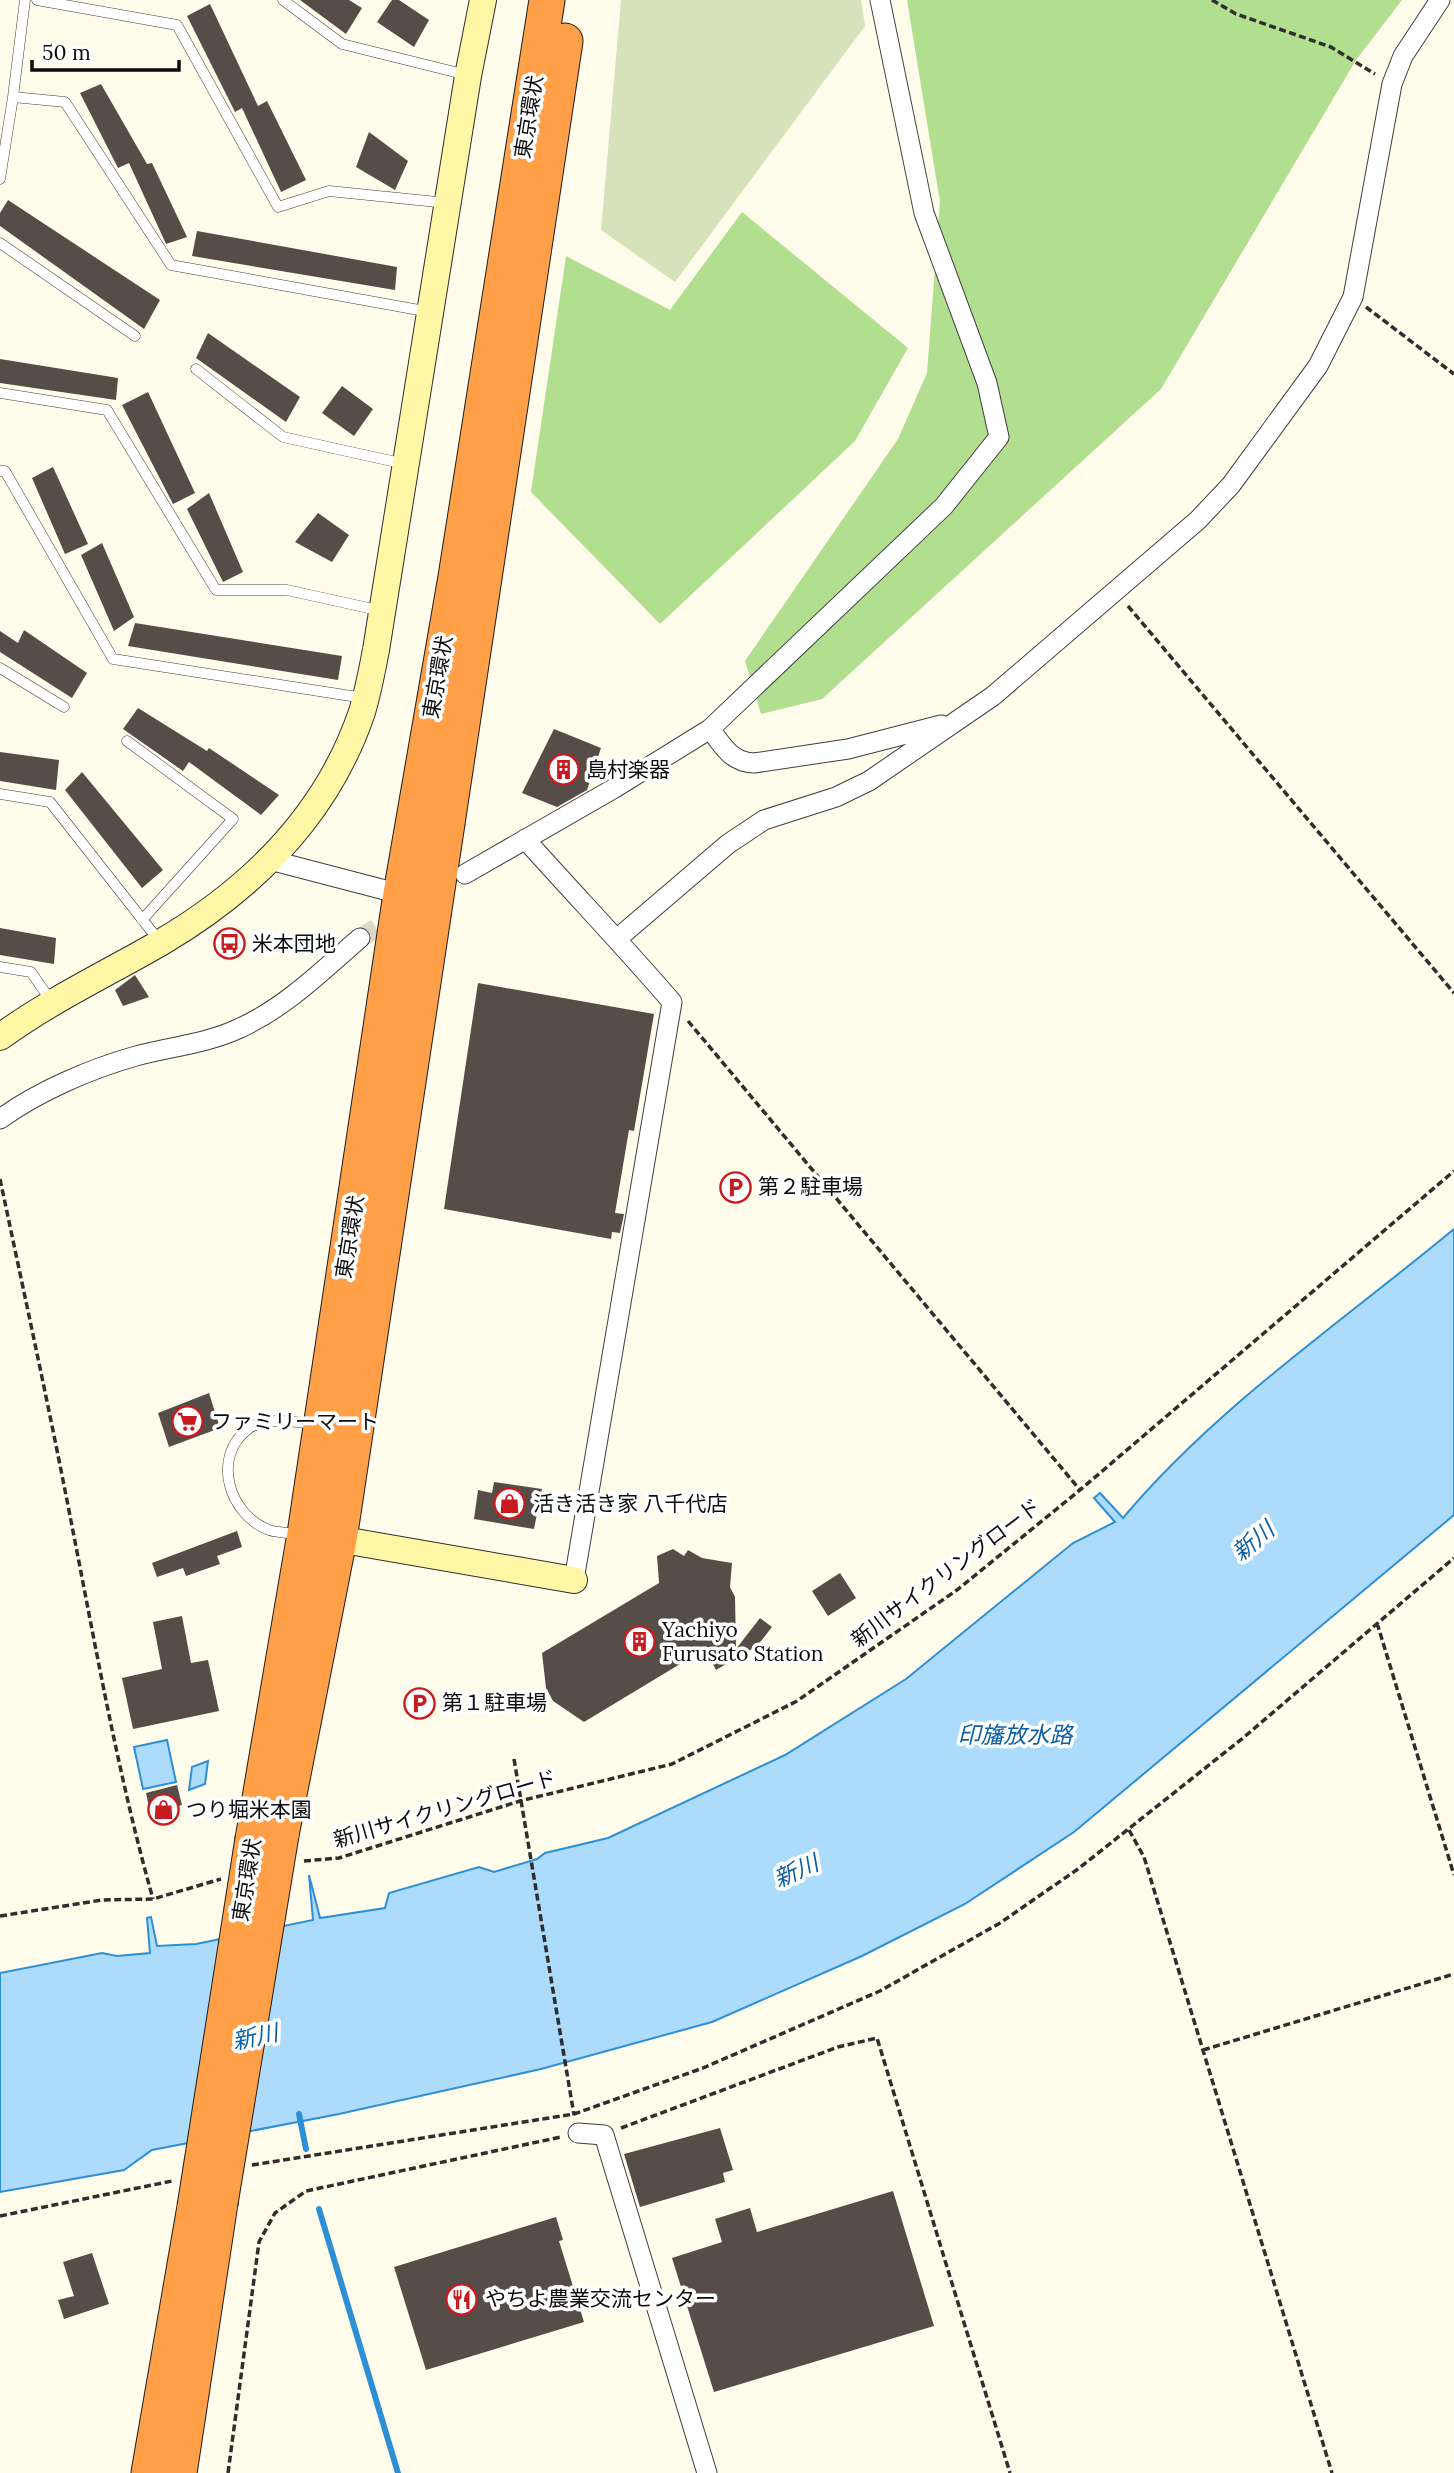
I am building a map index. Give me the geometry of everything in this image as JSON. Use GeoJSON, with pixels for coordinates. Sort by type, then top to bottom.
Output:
{"type":"FeatureCollection","features":[{"type":"Feature","properties":{"kind":"highway","name":"東京環状"},"geometry":{"type":"LineString","coordinates":[[278,1845],[305,1534],[320,1425],[375,1082],[401,894],[456,577],[547,0]]}},
{"type":"Feature","properties":{"kind":"highway","name":"東京環状"},"geometry":{"type":"LineString","coordinates":[[149,2473],[197,2197],[278,1845],[339,1539],[572,0]]}},
{"type":"Feature","properties":{"kind":"highway","name":"東京環状"},"geometry":{"type":"LineString","coordinates":[[179,2473],[197,2197]]}},
{"type":"Feature","properties":{"kind":"street"},"geometry":{"type":"LineString","coordinates":[[0,1037],[51,1002],[160,943],[221,904],[270,860],[321,798],[345,753],[365,698],[382,611],[468,75],[483,0]]}},
{"type":"Feature","properties":{"kind":"street"},"geometry":{"type":"LineString","coordinates":[[465,874],[710,729],[944,506],[999,437],[987,383],[923,213],[880,0]]}},
{"type":"Feature","properties":{"kind":"street"},"geometry":{"type":"LineString","coordinates":[[618,938],[728,844],[764,820],[836,797],[869,781],[993,696],[1198,520],[1231,485],[1318,366],[1353,297],[1392,84],[1403,56],[1440,0]]}},
{"type":"Feature","properties":{"kind":"street"},"geometry":{"type":"LineString","coordinates":[[710,729],[731,756],[739,762],[754,763],[848,749],[918,733],[957,720]]}},
{"type":"Feature","properties":{"kind":"street"},"geometry":{"type":"LineString","coordinates":[[305,1534],[574,1580],[672,1002],[618,938],[601,925],[526,839]]}},
{"type":"Feature","properties":{"kind":"street"},"geometry":{"type":"LineString","coordinates":[[270,860],[436,901]]}},
{"type":"Feature","properties":{"kind":"street"},"geometry":{"type":"LineString","coordinates":[[0,1119],[18,1106],[62,1085],[134,1057],[239,1029],[289,999],[360,937]]}},
{"type":"Feature","properties":{"kind":"street"},"geometry":{"type":"LineString","coordinates":[[576,2124],[604,2135],[707,2473]]}},
{"type":"Feature","properties":{"kind":"lane"},"geometry":{"type":"LineString","coordinates":[[0,180],[4,172],[25,0]]}},
{"type":"Feature","properties":{"kind":"lane"},"geometry":{"type":"LineString","coordinates":[[37,0],[177,25],[278,207],[329,191],[447,204]]}},
{"type":"Feature","properties":{"kind":"lane"},"geometry":{"type":"LineString","coordinates":[[284,0],[342,44],[468,75]]}},
{"type":"Feature","properties":{"kind":"lane"},"geometry":{"type":"LineString","coordinates":[[13,97],[65,102],[171,265],[430,312]]}},
{"type":"Feature","properties":{"kind":"lane"},"geometry":{"type":"LineString","coordinates":[[0,243],[135,336]]}},
{"type":"Feature","properties":{"kind":"lane"},"geometry":{"type":"LineString","coordinates":[[196,369],[283,437],[406,464]]}},
{"type":"Feature","properties":{"kind":"lane"},"geometry":{"type":"LineString","coordinates":[[0,393],[107,410],[216,590],[287,590],[382,611]]}},
{"type":"Feature","properties":{"kind":"lane"},"geometry":{"type":"LineString","coordinates":[[0,471],[5,471],[113,659],[365,698]]}},
{"type":"Feature","properties":{"kind":"lane"},"geometry":{"type":"LineString","coordinates":[[0,668],[64,707]]}},
{"type":"Feature","properties":{"kind":"lane"},"geometry":{"type":"LineString","coordinates":[[127,741],[233,819],[142,920]]}},
{"type":"Feature","properties":{"kind":"lane"},"geometry":{"type":"LineString","coordinates":[[0,794],[50,802],[160,943]]}},
{"type":"Feature","properties":{"kind":"lane"},"geometry":{"type":"LineString","coordinates":[[0,967],[31,972],[51,1002]]}},
{"type":"Feature","properties":{"kind":"lane"},"geometry":{"type":"LineString","coordinates":[[305,1534],[269,1530],[247,1515],[231,1495],[228,1472],[231,1450],[249,1428],[277,1421],[320,1425]]}},
{"type":"Feature","properties":{"kind":"path"},"geometry":{"type":"LineString","coordinates":[[1213,0],[1236,15],[1331,47],[1392,84]]}},
{"type":"Feature","properties":{"kind":"path"},"geometry":{"type":"LineString","coordinates":[[1353,297],[1454,374]]}},
{"type":"Feature","properties":{"kind":"path"},"geometry":{"type":"LineString","coordinates":[[1116,592],[1454,993]]}},
{"type":"Feature","properties":{"kind":"path"},"geometry":{"type":"LineString","coordinates":[[672,1002],[1080,1490]]}},
{"type":"Feature","properties":{"kind":"path","name":"新川サイクリングロード"},"geometry":{"type":"LineString","coordinates":[[278,1845],[340,1858],[520,1801],[672,1764],[797,1701],[946,1598],[1080,1490],[1454,1171]]}},
{"type":"Feature","properties":{"kind":"path"},"geometry":{"type":"LineString","coordinates":[[0,1179],[51,1420],[107,1709],[136,1839],[153,1899]]}},
{"type":"Feature","properties":{"kind":"path"},"geometry":{"type":"LineString","coordinates":[[228,2473],[259,2242],[275,2213],[306,2192],[576,2124],[880,1991],[1000,1923],[1129,1830],[1244,1738],[1454,1559]]}},
{"type":"Feature","properties":{"kind":"path"},"geometry":{"type":"LineString","coordinates":[[1377,1623],[1454,1875]]}},
{"type":"Feature","properties":{"kind":"path"},"geometry":{"type":"LineString","coordinates":[[514,1759],[576,2124]]}},
{"type":"Feature","properties":{"kind":"path"},"geometry":{"type":"LineString","coordinates":[[1129,1830],[1144,1857],[1332,2473]]}},
{"type":"Feature","properties":{"kind":"path"},"geometry":{"type":"LineString","coordinates":[[0,1916],[102,1900],[153,1899],[234,1876]]}},
{"type":"Feature","properties":{"kind":"path"},"geometry":{"type":"LineString","coordinates":[[1203,2050],[1454,1974]]}},
{"type":"Feature","properties":{"kind":"path"},"geometry":{"type":"LineString","coordinates":[[604,2135],[838,2047],[877,2038],[1010,2473]]}},
{"type":"Feature","properties":{"kind":"path"},"geometry":{"type":"LineString","coordinates":[[251,2165],[576,2124]]}},
{"type":"Feature","properties":{"kind":"path"},"geometry":{"type":"LineString","coordinates":[[0,2216],[197,2197]]}},
{"type":"Feature","properties":{"kind":"green space"},"geometry":{"type":"Polygon","coordinates":[[[621,0],[861,0],[865,26],[675,282],[601,230],[621,0]]]}},
{"type":"Feature","properties":{"kind":"green space"},"geometry":{"type":"Polygon","coordinates":[[[907,0],[1402,0],[1356,60],[1161,389],[822,699],[761,714],[745,661],[898,439],[927,373],[940,202],[907,0]]]}},
{"type":"Feature","properties":{"kind":"green space"},"geometry":{"type":"Polygon","coordinates":[[[742,212],[908,348],[855,441],[660,624],[531,492],[566,256],[670,310],[742,212]]]}},
{"type":"Feature","properties":{"kind":"water","name":"印旛放水路"},"geometry":{"type":"Polygon","coordinates":[[[1454,1229],[1454,1515],[1074,1832],[965,1904],[862,1956],[712,2022],[541,2069],[339,2114],[152,2150],[124,2170],[0,2192],[0,1973],[102,1953],[117,1956],[150,1953],[147,1918],[151,1917],[157,1946],[196,1944],[313,1920],[309,1875],[320,1918],[385,1908],[389,1893],[479,1867],[494,1872],[537,1859],[545,1853],[608,1838],[785,1755],[906,1679],[1073,1543],[1115,1522],[1094,1498],[1100,1493],[1123,1518],[1160,1477],[1240,1402],[1454,1229]]]}},
{"type":"Feature","properties":{"kind":"water"},"geometry":{"type":"Polygon","coordinates":[[[167,1740],[176,1782],[143,1789],[134,1747],[167,1740]]]}},
{"type":"Feature","properties":{"kind":"water"},"geometry":{"type":"Polygon","coordinates":[[[208,1761],[205,1784],[189,1790],[192,1767],[208,1761]]]}},
{"type":"Feature","properties":{"kind":"building"},"geometry":{"type":"Polygon","coordinates":[[[300,0],[349,0],[362,8],[346,34],[300,0]]]}},
{"type":"Feature","properties":{"kind":"building"},"geometry":{"type":"Polygon","coordinates":[[[392,0],[399,0],[429,20],[414,47],[377,22],[392,0]]]}},
{"type":"Feature","properties":{"kind":"building"},"geometry":{"type":"Polygon","coordinates":[[[210,4],[258,106],[267,101],[306,180],[281,192],[242,108],[235,112],[187,16],[210,4]]]}},
{"type":"Feature","properties":{"kind":"building"},"geometry":{"type":"Polygon","coordinates":[[[101,84],[147,164],[152,163],[187,237],[166,244],[129,163],[118,168],[80,93],[101,84]]]}},
{"type":"Feature","properties":{"kind":"building"},"geometry":{"type":"Polygon","coordinates":[[[369,132],[408,161],[395,190],[356,167],[369,132]]]}},
{"type":"Feature","properties":{"kind":"building"},"geometry":{"type":"Polygon","coordinates":[[[8,200],[160,300],[144,329],[0,226],[0,213],[8,200]]]}},
{"type":"Feature","properties":{"kind":"building"},"geometry":{"type":"Polygon","coordinates":[[[197,231],[397,267],[395,290],[192,256],[197,231]]]}},
{"type":"Feature","properties":{"kind":"building"},"geometry":{"type":"Polygon","coordinates":[[[208,333],[300,397],[286,422],[196,358],[208,333]]]}},
{"type":"Feature","properties":{"kind":"building"},"geometry":{"type":"Polygon","coordinates":[[[0,359],[118,378],[116,400],[0,383],[0,359]]]}},
{"type":"Feature","properties":{"kind":"building"},"geometry":{"type":"Polygon","coordinates":[[[342,386],[373,409],[354,436],[322,413],[342,386]]]}},
{"type":"Feature","properties":{"kind":"building"},"geometry":{"type":"Polygon","coordinates":[[[148,392],[195,493],[173,504],[122,405],[148,392]]]}},
{"type":"Feature","properties":{"kind":"building"},"geometry":{"type":"Polygon","coordinates":[[[53,467],[88,544],[65,554],[32,478],[53,467]]]}},
{"type":"Feature","properties":{"kind":"building"},"geometry":{"type":"Polygon","coordinates":[[[209,493],[243,572],[223,582],[187,509],[209,493]]]}},
{"type":"Feature","properties":{"kind":"building"},"geometry":{"type":"Polygon","coordinates":[[[318,513],[349,535],[332,562],[295,542],[318,513]]]}},
{"type":"Feature","properties":{"kind":"building"},"geometry":{"type":"Polygon","coordinates":[[[102,543],[134,617],[114,631],[81,555],[102,543]]]}},
{"type":"Feature","properties":{"kind":"building"},"geometry":{"type":"Polygon","coordinates":[[[135,623],[342,656],[338,680],[128,646],[135,623]]]}},
{"type":"Feature","properties":{"kind":"building"},"geometry":{"type":"Polygon","coordinates":[[[24,630],[87,673],[72,698],[0,652],[0,631],[18,643],[24,630]]]}},
{"type":"Feature","properties":{"kind":"building"},"geometry":{"type":"Polygon","coordinates":[[[138,708],[207,751],[209,748],[279,795],[261,815],[189,762],[183,771],[123,729],[138,708]]]}},
{"type":"Feature","properties":{"kind":"building","name":"島村楽器"},"geometry":{"type":"Polygon","coordinates":[[[554,729],[601,748],[587,790],[557,807],[522,793],[554,729]]]}},
{"type":"Feature","properties":{"kind":"building"},"geometry":{"type":"Polygon","coordinates":[[[0,752],[59,760],[56,790],[0,781],[0,752]]]}},
{"type":"Feature","properties":{"kind":"building"},"geometry":{"type":"Polygon","coordinates":[[[82,772],[163,870],[142,888],[65,790],[82,772]]]}},
{"type":"Feature","properties":{"kind":"building"},"geometry":{"type":"Polygon","coordinates":[[[0,928],[56,938],[54,964],[0,955],[0,928]]]}},
{"type":"Feature","properties":{"kind":"building"},"geometry":{"type":"Polygon","coordinates":[[[135,975],[149,997],[123,1006],[115,990],[135,975]]]}},
{"type":"Feature","properties":{"kind":"building"},"geometry":{"type":"Polygon","coordinates":[[[478,983],[654,1014],[634,1131],[629,1130],[615,1213],[624,1214],[620,1233],[612,1232],[611,1239],[444,1209],[478,983]]]}},
{"type":"Feature","properties":{"kind":"building"},"geometry":{"type":"Polygon","coordinates":[[[209,1393],[220,1428],[169,1447],[158,1413],[209,1393]]]}},
{"type":"Feature","properties":{"kind":"building"},"geometry":{"type":"Polygon","coordinates":[[[494,1482],[542,1489],[534,1529],[474,1519],[478,1490],[492,1493],[494,1482]]]}},
{"type":"Feature","properties":{"kind":"building"},"geometry":{"type":"Polygon","coordinates":[[[237,1531],[242,1547],[217,1556],[220,1564],[186,1576],[183,1568],[157,1577],[152,1563],[237,1531]]]}},
{"type":"Feature","properties":{"kind":"building","name":"Yachiyo Furusato Station"},"geometry":{"type":"Polygon","coordinates":[[[673,1549],[684,1556],[688,1550],[702,1558],[732,1563],[730,1587],[735,1597],[736,1649],[760,1618],[772,1627],[757,1646],[716,1670],[705,1649],[584,1722],[553,1701],[546,1688],[542,1653],[659,1583],[657,1556],[673,1549]]]}},
{"type":"Feature","properties":{"kind":"building"},"geometry":{"type":"Polygon","coordinates":[[[840,1573],[856,1598],[828,1616],[812,1591],[840,1573]]]}},
{"type":"Feature","properties":{"kind":"building"},"geometry":{"type":"Polygon","coordinates":[[[182,1616],[191,1663],[208,1660],[219,1711],[133,1729],[122,1678],[162,1669],[153,1622],[182,1616]]]}},
{"type":"Feature","properties":{"kind":"building"},"geometry":{"type":"Polygon","coordinates":[[[177,1785],[182,1805],[150,1812],[146,1793],[177,1785]]]}},
{"type":"Feature","properties":{"kind":"building"},"geometry":{"type":"Polygon","coordinates":[[[720,2128],[733,2170],[723,2173],[725,2182],[640,2207],[624,2154],[720,2128]]]}},
{"type":"Feature","properties":{"kind":"building"},"geometry":{"type":"Polygon","coordinates":[[[893,2191],[934,2326],[714,2392],[672,2258],[722,2242],[715,2219],[750,2208],[757,2232],[893,2191]]]}},
{"type":"Feature","properties":{"kind":"building"},"geometry":{"type":"Polygon","coordinates":[[[556,2217],[563,2240],[559,2241],[584,2322],[426,2370],[394,2267],[556,2217]]]}},
{"type":"Feature","properties":{"kind":"building"},"geometry":{"type":"Polygon","coordinates":[[[92,2253],[109,2304],[64,2319],[58,2300],[74,2296],[63,2262],[92,2253]]]}},
{"type":"Feature","properties":{"kind":"waterway"},"geometry":{"type":"LineString","coordinates":[[299,2114],[306,2149]]}},
{"type":"Feature","properties":{"kind":"waterway"},"geometry":{"type":"LineString","coordinates":[[319,2209],[398,2473]]}},
{"type":"Feature","properties":{"kind":"tunnel"},"geometry":{"type":"LineString","coordinates":[[360,938],[401,913]]}},
{"type":"Feature","properties":{"kind":"place","name":"島村楽器"},"geometry":{"type":"Point","coordinates":[563,770]}},
{"type":"Feature","properties":{"kind":"place","name":"米本団地"},"geometry":{"type":"Point","coordinates":[229,944]}},
{"type":"Feature","properties":{"kind":"place","name":"第２駐車場"},"geometry":{"type":"Point","coordinates":[735,1187]}},
{"type":"Feature","properties":{"kind":"place","name":"ファミリーマート"},"geometry":{"type":"Point","coordinates":[188,1422]}},
{"type":"Feature","properties":{"kind":"place","name":"活き活き家 八千代店"},"geometry":{"type":"Point","coordinates":[510,1504]}},
{"type":"Feature","properties":{"kind":"place","name":"Yachiyo Furusato Station"},"geometry":{"type":"Point","coordinates":[639,1642]}},
{"type":"Feature","properties":{"kind":"place","name":"第１駐車場"},"geometry":{"type":"Point","coordinates":[419,1703]}},
{"type":"Feature","properties":{"kind":"place","name":"つり堀米本園"},"geometry":{"type":"Point","coordinates":[163,1810]}},
{"type":"Feature","properties":{"kind":"place","name":"やちよ農業交流センター"},"geometry":{"type":"Point","coordinates":[462,2299]}},
{"type":"Feature","properties":{"kind":"water label","name":"新川"},"geometry":{"type":"Point","coordinates":[1253,1541]}},
{"type":"Feature","properties":{"kind":"water label","name":"新川"},"geometry":{"type":"Point","coordinates":[796,1871]}},
{"type":"Feature","properties":{"kind":"water label","name":"新川"},"geometry":{"type":"Point","coordinates":[255,2037]}}]}
